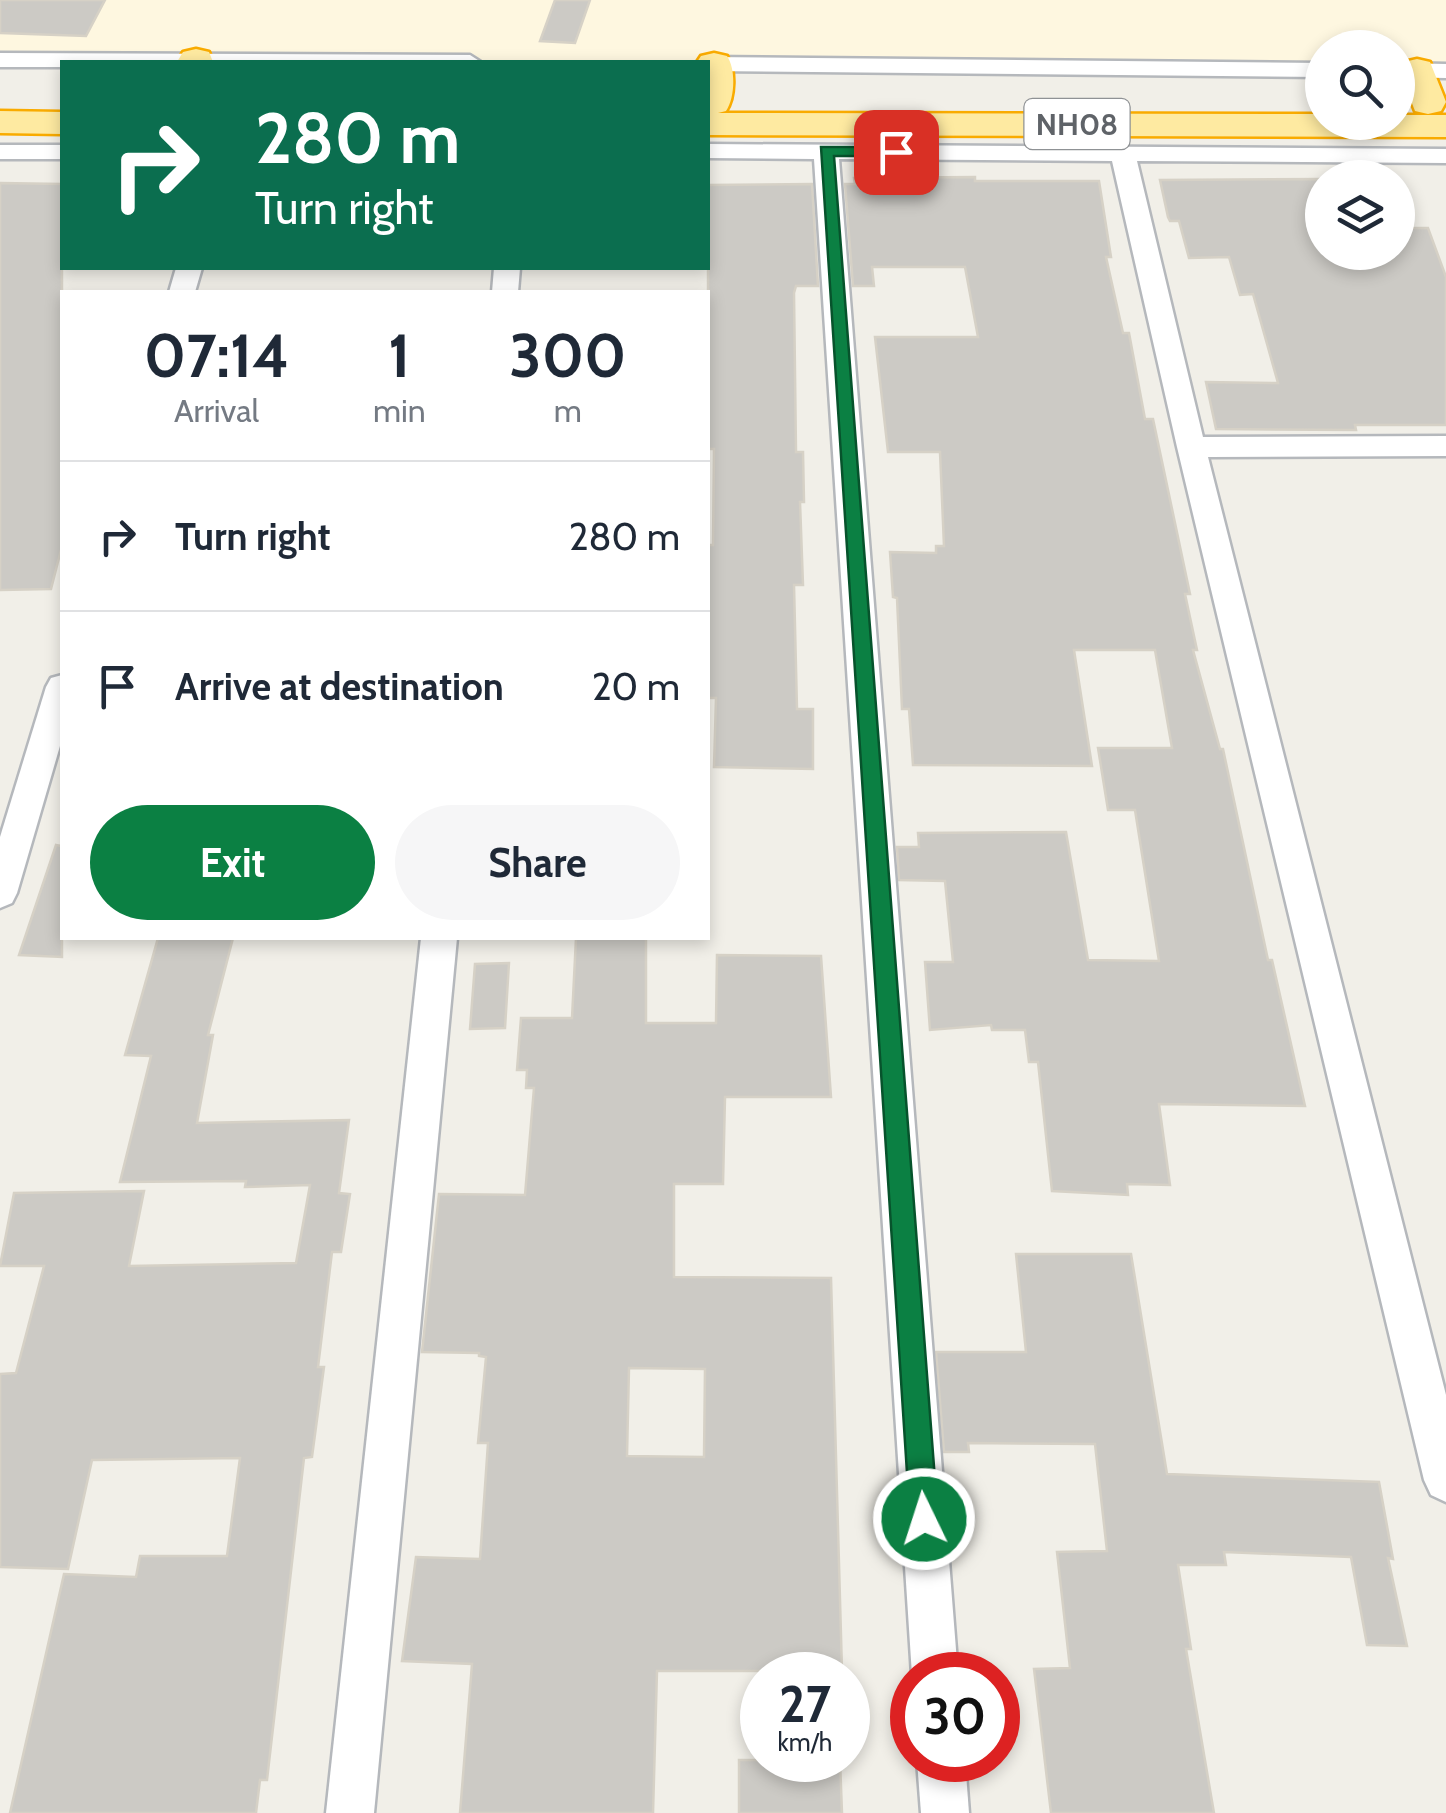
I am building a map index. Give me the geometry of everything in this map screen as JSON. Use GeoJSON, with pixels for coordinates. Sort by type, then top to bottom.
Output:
{"type":"FeatureCollection","features":[{"type":"Feature","properties":{"kind":"highway"},"geometry":{"type":"LineString","coordinates":[[0,100],[60,101]]}},
{"type":"Feature","properties":{"kind":"highway","name":"NH08"},"geometry":{"type":"LineString","coordinates":[[710,110],[1305,103]]}},
{"type":"Feature","properties":{"kind":"highway","name":"NH08"},"geometry":{"type":"LineString","coordinates":[[710,110],[1429,107]]}},
{"type":"Feature","properties":{"kind":"highway"},"geometry":{"type":"LineString","coordinates":[[0,122],[60,123]]}},
{"type":"Feature","properties":{"kind":"street"},"geometry":{"type":"LineString","coordinates":[[0,60],[60,60]]}},
{"type":"Feature","properties":{"kind":"street"},"geometry":{"type":"LineString","coordinates":[[711,64],[1305,70]]}},
{"type":"Feature","properties":{"kind":"street"},"geometry":{"type":"LineString","coordinates":[[710,151],[1353,153],[1429,107],[1446,184]]}},
{"type":"Feature","properties":{"kind":"street"},"geometry":{"type":"LineString","coordinates":[[826,151],[933,1652]]}},
{"type":"Feature","properties":{"kind":"street"},"geometry":{"type":"LineString","coordinates":[[0,152],[60,152]]}},
{"type":"Feature","properties":{"kind":"street"},"geometry":{"type":"LineString","coordinates":[[1123,155],[1191,447],[1446,1480]]}},
{"type":"Feature","properties":{"kind":"street"},"geometry":{"type":"LineString","coordinates":[[1191,447],[1446,446]]}},
{"type":"Feature","properties":{"kind":"street"},"geometry":{"type":"LineString","coordinates":[[0,894],[60,694]]}},
{"type":"Feature","properties":{"kind":"street"},"geometry":{"type":"LineString","coordinates":[[350,1813],[439,940]]}},
{"type":"Feature","properties":{"kind":"street"},"geometry":{"type":"LineString","coordinates":[[943,1782],[945,1813]]}},
{"type":"Feature","properties":{"kind":"shaded area"},"geometry":{"type":"Polygon","coordinates":[[[0,0],[1446,0],[1446,71],[1415,70],[1415,30],[1305,30],[1305,70],[710,65],[710,60],[0,60],[0,0]]]}},
{"type":"Feature","properties":{"kind":"building"},"geometry":{"type":"Polygon","coordinates":[[[0,0],[105,0],[86,36],[0,33],[0,0]]]}},
{"type":"Feature","properties":{"kind":"building"},"geometry":{"type":"Polygon","coordinates":[[[555,0],[590,0],[575,43],[540,41],[555,0]]]}},
{"type":"Feature","properties":{"kind":"building"},"geometry":{"type":"Polygon","coordinates":[[[975,177],[975,181],[1099,181],[1111,257],[1106,257],[1123,333],[1129,333],[1145,419],[1153,419],[1190,594],[1185,594],[1197,650],[1193,650],[1223,749],[1268,960],[1272,960],[1305,1106],[1159,1104],[1170,1185],[1127,1184],[1128,1195],[1052,1191],[1038,1062],[1029,1062],[1025,1030],[992,1030],[991,1025],[930,1030],[925,962],[953,962],[945,881],[899,880],[897,847],[919,847],[918,833],[1066,832],[1088,960],[1159,961],[1135,810],[1108,810],[1098,748],[1172,748],[1155,650],[1074,650],[1092,766],[913,765],[909,709],[902,709],[897,598],[893,597],[890,552],[936,553],[936,546],[944,546],[940,452],[888,452],[875,337],[978,337],[965,267],[872,267],[874,286],[853,286],[845,184],[855,184],[854,178],[975,177]]]}},
{"type":"Feature","properties":{"kind":"building"},"geometry":{"type":"Polygon","coordinates":[[[1305,179],[1305,270],[1415,270],[1415,228],[1428,228],[1446,277],[1446,425],[1355,425],[1356,430],[1216,429],[1206,382],[1278,383],[1253,294],[1240,295],[1229,257],[1189,258],[1179,221],[1170,221],[1168,217],[1160,180],[1305,179]]]}},
{"type":"Feature","properties":{"kind":"building"},"geometry":{"type":"Polygon","coordinates":[[[0,183],[60,184],[60,554],[51,589],[0,590],[0,183]]]}},
{"type":"Feature","properties":{"kind":"building"},"geometry":{"type":"Polygon","coordinates":[[[812,184],[818,286],[796,286],[794,293],[796,452],[803,452],[804,502],[800,502],[803,585],[794,585],[797,709],[813,709],[813,769],[714,767],[716,698],[710,698],[714,449],[710,449],[710,185],[812,184]]]}},
{"type":"Feature","properties":{"kind":"building"},"geometry":{"type":"Polygon","coordinates":[[[56,845],[60,846],[62,957],[19,955],[56,845]]]}},
{"type":"Feature","properties":{"kind":"building"},"geometry":{"type":"Polygon","coordinates":[[[157,940],[232,940],[208,1035],[213,1035],[197,1123],[349,1120],[339,1193],[350,1194],[341,1252],[332,1252],[318,1367],[324,1367],[312,1457],[304,1458],[267,1780],[260,1780],[256,1813],[10,1813],[64,1574],[136,1577],[140,1556],[227,1556],[240,1458],[92,1460],[68,1569],[0,1567],[0,1374],[16,1373],[44,1266],[0,1266],[14,1193],[144,1191],[129,1266],[296,1263],[310,1185],[245,1187],[246,1181],[120,1182],[151,1056],[125,1055],[157,940]]]}},
{"type":"Feature","properties":{"kind":"building"},"geometry":{"type":"Polygon","coordinates":[[[576,940],[646,940],[646,1023],[716,1023],[717,955],[821,956],[831,1097],[725,1097],[723,1184],[674,1184],[674,1277],[831,1278],[841,1652],[740,1652],[740,1671],[657,1671],[653,1813],[460,1813],[472,1664],[402,1661],[416,1557],[480,1559],[488,1443],[478,1443],[486,1357],[479,1353],[422,1352],[439,1194],[525,1195],[534,1088],[526,1088],[527,1070],[517,1070],[521,1018],[572,1018],[576,940]],[[629,1368],[627,1456],[704,1457],[705,1369],[629,1368]]]}},
{"type":"Feature","properties":{"kind":"building"},"geometry":{"type":"Polygon","coordinates":[[[509,963],[505,1028],[470,1029],[475,964],[509,963]]]}},
{"type":"Feature","properties":{"kind":"building"},"geometry":{"type":"Polygon","coordinates":[[[1016,1254],[1131,1254],[1167,1474],[1379,1482],[1393,1559],[1388,1558],[1407,1646],[1367,1645],[1351,1557],[1224,1552],[1226,1565],[1178,1565],[1191,1649],[1186,1649],[1214,1813],[1051,1813],[1034,1669],[1070,1668],[1057,1552],[1107,1551],[1095,1444],[968,1443],[969,1452],[944,1452],[936,1352],[1026,1352],[1016,1254]]]}},
{"type":"Feature","properties":{"kind":"building"},"geometry":{"type":"Polygon","coordinates":[[[739,1760],[740,1782],[841,1782],[842,1813],[739,1813],[739,1760]]]}},
{"type":"Feature","properties":{"kind":"route"},"geometry":{"type":"LineString","coordinates":[[896,152],[826,151],[924,1519]]}}]}
